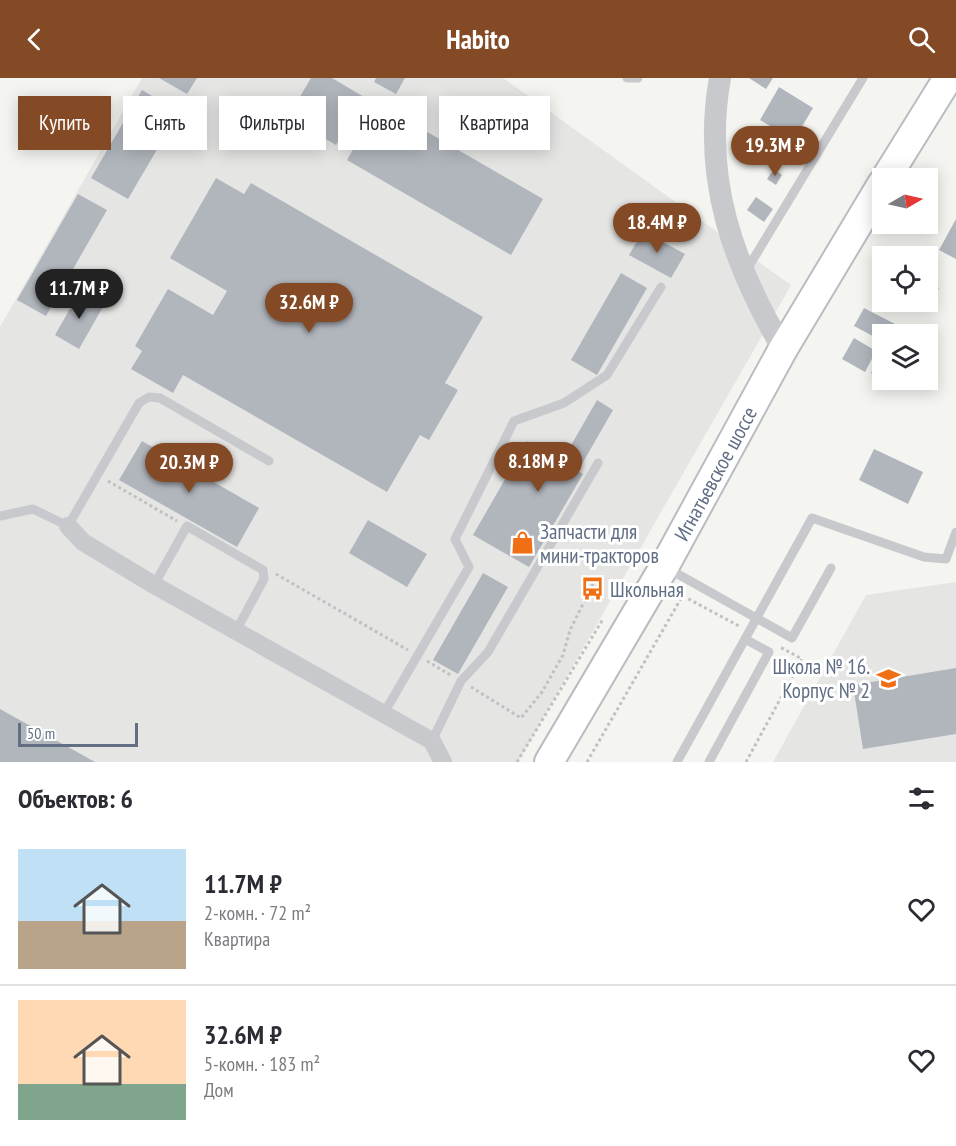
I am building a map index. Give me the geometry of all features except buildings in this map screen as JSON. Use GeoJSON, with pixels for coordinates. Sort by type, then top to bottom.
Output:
{"type":"FeatureCollection","features":[{"type":"Feature","properties":{"kind":"main road"},"geometry":{"type":"LineString","coordinates":[[892,168],[948,78]]}},
{"type":"Feature","properties":{"kind":"main road","name":"Игнатьевское шоссе"},"geometry":{"type":"LineString","coordinates":[[549,762],[664,567],[783,349],[872,201]]}},
{"type":"Feature","properties":{"kind":"street"},"geometry":{"type":"LineString","coordinates":[[715,82],[718,185],[726,226],[761,312],[783,349]]}},
{"type":"Feature","properties":{"kind":"street"},"geometry":{"type":"LineString","coordinates":[[68,526],[83,543],[154,585],[432,741],[443,762]]}},
{"type":"Feature","properties":{"kind":"lane"},"geometry":{"type":"LineString","coordinates":[[627,78],[638,78]]}},
{"type":"Feature","properties":{"kind":"lane"},"geometry":{"type":"LineString","coordinates":[[744,274],[863,78]]}},
{"type":"Feature","properties":{"kind":"lane"},"geometry":{"type":"LineString","coordinates":[[384,713],[469,567],[455,539],[514,421],[564,403],[607,375],[661,287]]}},
{"type":"Feature","properties":{"kind":"lane"},"geometry":{"type":"LineString","coordinates":[[0,516],[33,509],[68,526],[139,403],[149,397],[160,398],[269,461]]}},
{"type":"Feature","properties":{"kind":"lane"},"geometry":{"type":"LineString","coordinates":[[432,741],[461,681],[488,651],[598,463]]}},
{"type":"Feature","properties":{"kind":"lane"},"geometry":{"type":"LineString","coordinates":[[677,762],[812,518],[924,556],[951,559],[956,532]]}},
{"type":"Feature","properties":{"kind":"lane"},"geometry":{"type":"LineString","coordinates":[[154,585],[187,526],[263,570],[264,579],[236,631]]}},
{"type":"Feature","properties":{"kind":"lane"},"geometry":{"type":"LineString","coordinates":[[664,567],[792,638],[831,568]]}},
{"type":"Feature","properties":{"kind":"lane"},"geometry":{"type":"LineString","coordinates":[[709,762],[769,652],[745,639]]}},
{"type":"Feature","properties":{"kind":"path"},"geometry":{"type":"LineString","coordinates":[[97,475],[187,526]]}},
{"type":"Feature","properties":{"kind":"path"},"geometry":{"type":"LineString","coordinates":[[263,570],[276,575],[417,655],[521,718],[542,692],[563,655],[570,630],[593,584]]}},
{"type":"Feature","properties":{"kind":"path"},"geometry":{"type":"LineString","coordinates":[[587,762],[633,678],[691,582]]}},
{"type":"Feature","properties":{"kind":"path"},"geometry":{"type":"LineString","coordinates":[[517,762],[603,619]]}},
{"type":"Feature","properties":{"kind":"shaded area"},"geometry":{"type":"Polygon","coordinates":[[[142,78],[503,78],[528,96],[439,96],[439,150],[550,150],[550,112],[791,285],[518,762],[0,762],[0,327],[101,150],[111,150],[111,132],[123,111],[123,150],[207,150],[207,96],[132,96],[142,78]]]}},
{"type":"Feature","properties":{"kind":"shaded area","name":"Школа № 16. Корпус № 2"},"geometry":{"type":"Polygon","coordinates":[[[956,582],[956,762],[773,762],[866,595],[956,582]]]}},
{"type":"Feature","properties":{"kind":"place","name":"Запчасти для мини-тракторов"},"geometry":{"type":"Point","coordinates":[522,543]}},
{"type":"Feature","properties":{"kind":"place","name":"Школьная"},"geometry":{"type":"Point","coordinates":[592,589]}},
{"type":"Feature","properties":{"kind":"place","name":"Школа № 16. Корпус № 2"},"geometry":{"type":"Point","coordinates":[888,678]}}]}
